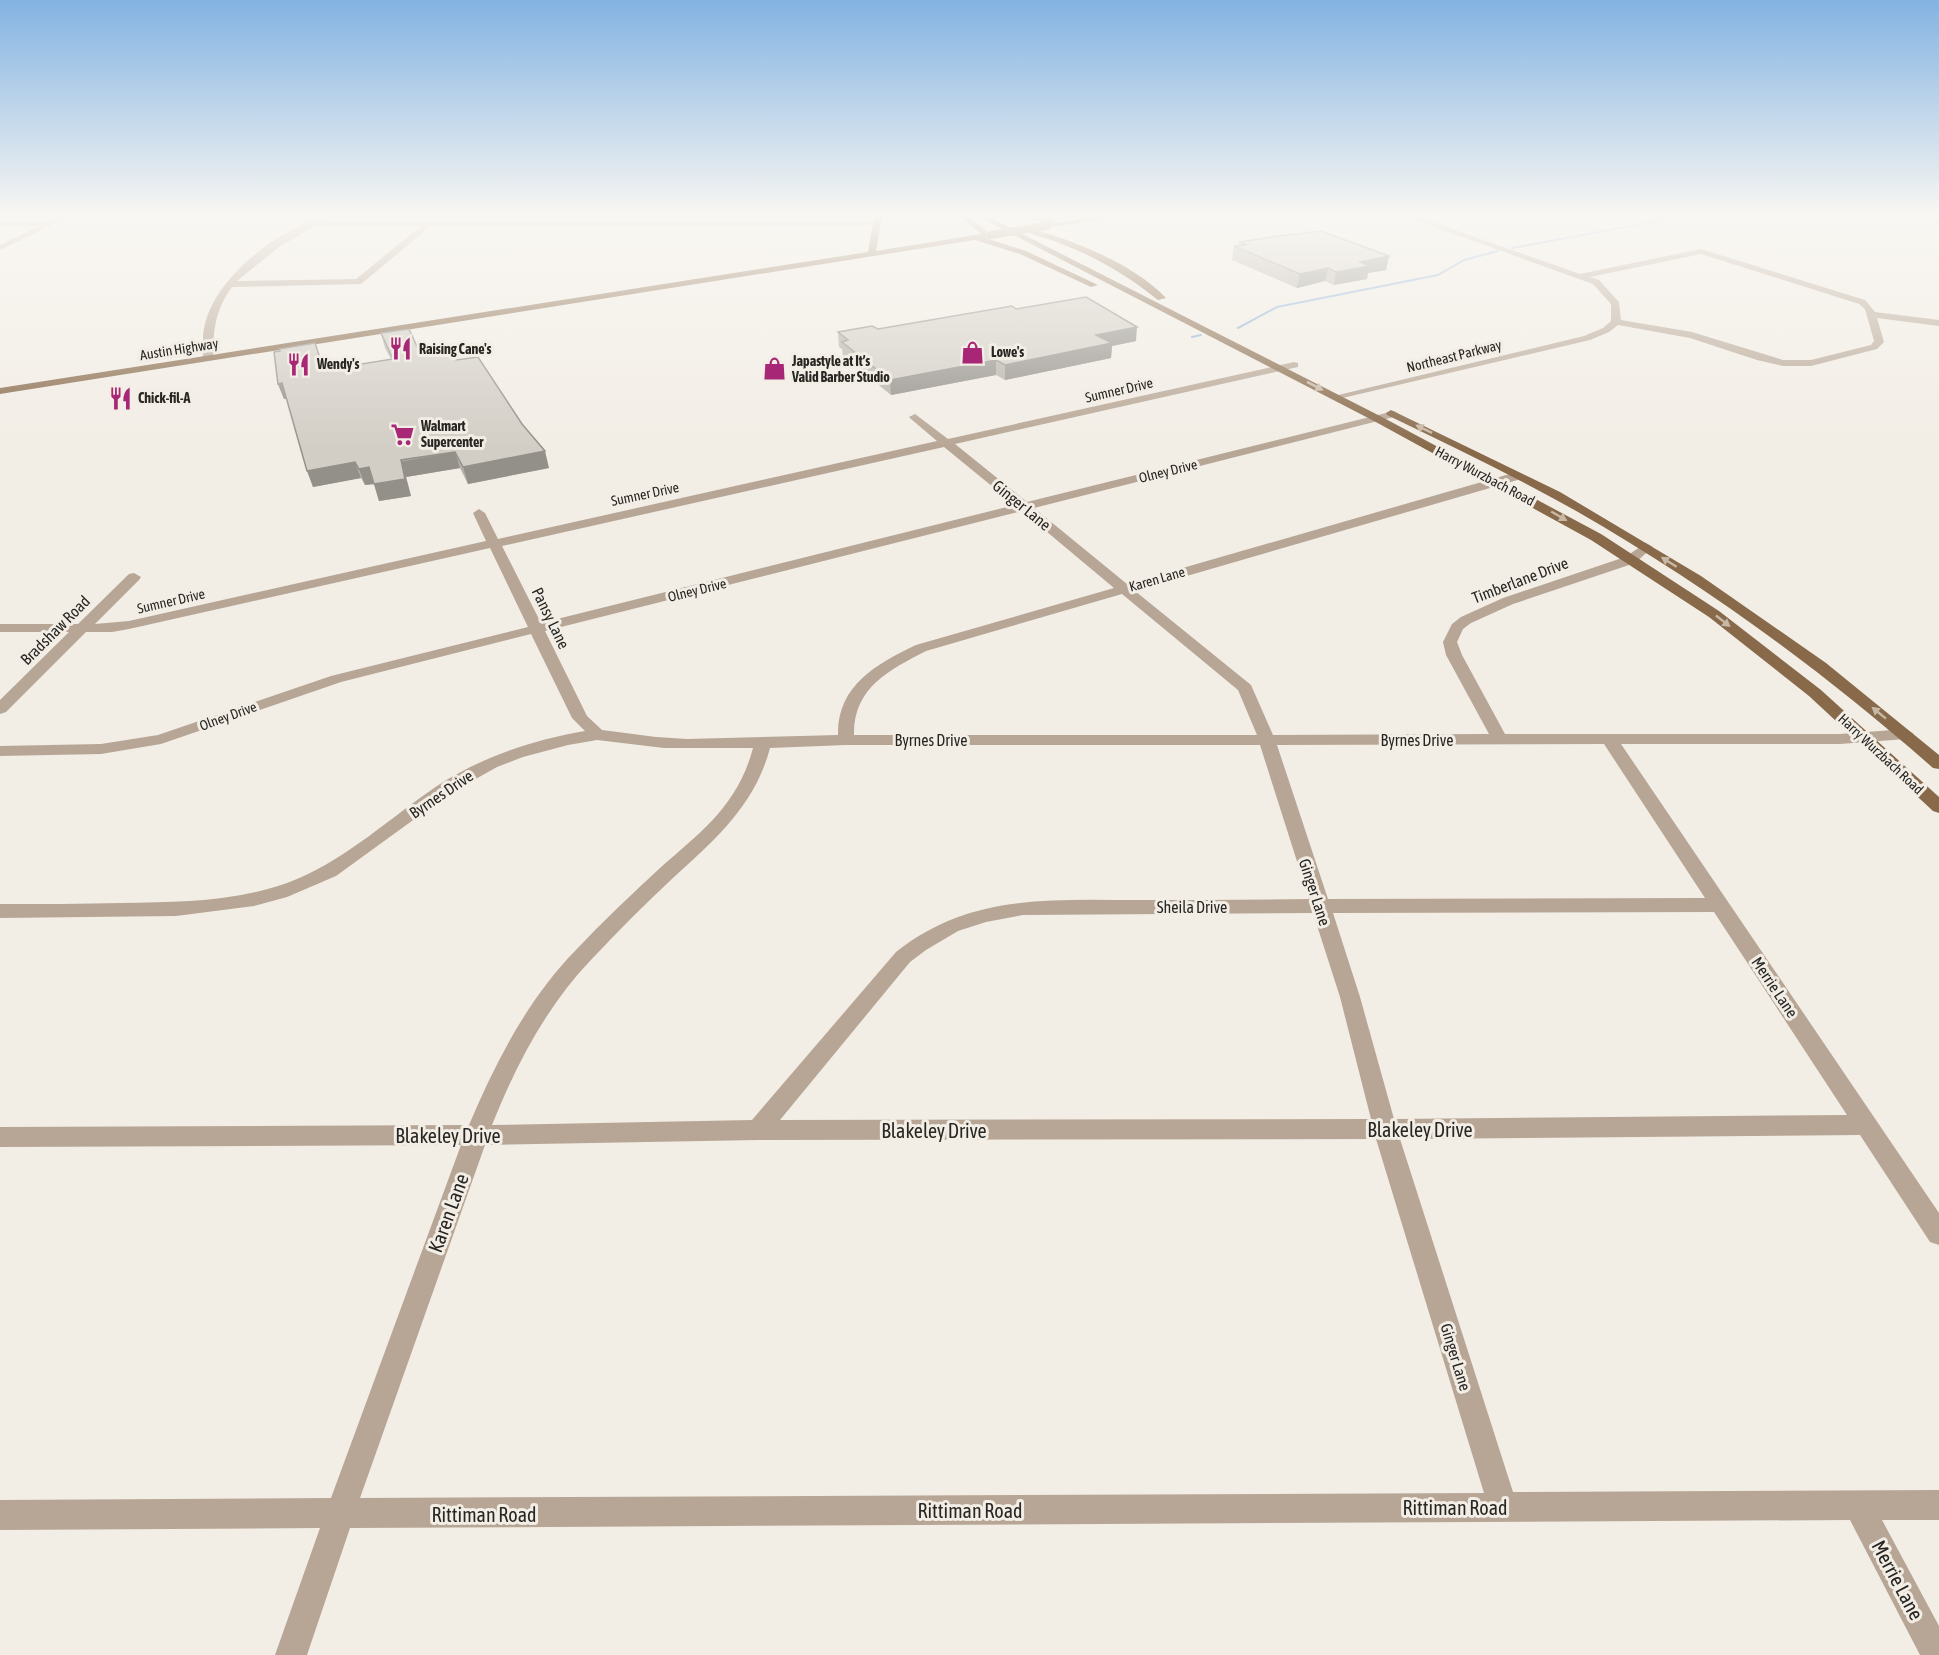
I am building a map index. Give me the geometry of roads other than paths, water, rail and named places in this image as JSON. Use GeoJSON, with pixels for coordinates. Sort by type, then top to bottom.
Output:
{"type":"FeatureCollection","features":[{"type":"Feature","properties":{"kind":"main road","name":"Austin Highway"},"geometry":{"type":"LineString","coordinates":[[0,391],[208,355],[596,294]]}},
{"type":"Feature","properties":{"kind":"main road"},"geometry":{"type":"LineString","coordinates":[[1117,294],[1165,315],[1190,318]]}},
{"type":"Feature","properties":{"kind":"main road"},"geometry":{"type":"LineString","coordinates":[[1139,294],[1190,318]]}},
{"type":"Feature","properties":{"kind":"main road","name":"Harry Wurzbach Road"},"geometry":{"type":"LineString","coordinates":[[1154,294],[1279,369],[1498,482],[1596,537],[1714,614],[1815,693],[1939,807]]}},
{"type":"Feature","properties":{"kind":"main road"},"geometry":{"type":"LineString","coordinates":[[1157,294],[1161,298]]}},
{"type":"Feature","properties":{"kind":"main road","name":"Harry Wurzbach Road"},"geometry":{"type":"LineString","coordinates":[[1190,318],[1354,394],[1608,524],[1765,626],[1906,734],[1939,764]]}},
{"type":"Feature","properties":{"kind":"main road","name":"Austin Highway"},"geometry":{"type":"LineString","coordinates":[[0,384],[208,355]]}},
{"type":"Feature","properties":{"kind":"street"},"geometry":{"type":"LineString","coordinates":[[208,355],[211,314],[223,294]]}},
{"type":"Feature","properties":{"kind":"street"},"geometry":{"type":"LineString","coordinates":[[1609,294],[1616,304],[1616,322],[1692,335],[1761,358],[1800,364],[1824,361],[1878,345],[1869,308],[1853,298],[1841,294]]}},
{"type":"Feature","properties":{"kind":"street"},"geometry":{"type":"LineString","coordinates":[[1870,314],[1939,323]]}},
{"type":"Feature","properties":{"kind":"street","name":"Northeast Parkway"},"geometry":{"type":"LineString","coordinates":[[1338,398],[1587,338],[1606,330],[1616,322]]}},
{"type":"Feature","properties":{"kind":"street","name":"Sumner Drive"},"geometry":{"type":"LineString","coordinates":[[0,628],[112,628],[153,620],[493,542],[1294,365]]}},
{"type":"Feature","properties":{"kind":"street","name":"Olney Drive"},"geometry":{"type":"LineString","coordinates":[[0,751],[92,750],[161,739],[336,679],[1394,414]]}},
{"type":"Feature","properties":{"kind":"street","name":"Ginger Lane"},"geometry":{"type":"LineString","coordinates":[[915,417],[1245,688],[1267,740],[1319,907],[1350,997],[1385,1130],[1503,1507]]}},
{"type":"Feature","properties":{"kind":"street","name":"Karen Lane"},"geometry":{"type":"LineString","coordinates":[[846,741],[848,709],[868,680],[898,659],[934,643],[1517,476]]}},
{"type":"Feature","properties":{"kind":"street","name":"Pansy Lane"},"geometry":{"type":"LineString","coordinates":[[479,513],[580,718],[598,735]]}},
{"type":"Feature","properties":{"kind":"street","name":"Timberlane Drive"},"geometry":{"type":"LineString","coordinates":[[1500,740],[1454,655],[1450,642],[1457,627],[1466,620],[1508,601],[1630,560],[1646,547]]}},
{"type":"Feature","properties":{"kind":"street","name":"Bradshaw Road"},"geometry":{"type":"LineString","coordinates":[[0,710],[135,577]]}},
{"type":"Feature","properties":{"kind":"street","name":"Byrnes Drive"},"geometry":{"type":"LineString","coordinates":[[0,911],[190,910],[225,907],[260,899],[296,887],[328,872],[464,777],[490,763],[518,753],[598,735],[663,743],[764,743],[1864,738],[1906,734]]}},
{"type":"Feature","properties":{"kind":"street","name":"Merrie Lane"},"geometry":{"type":"LineString","coordinates":[[1610,740],[1939,1234]]}},
{"type":"Feature","properties":{"kind":"street","name":"Karen Lane"},"geometry":{"type":"LineString","coordinates":[[291,1655],[339,1515],[477,1135],[521,1039],[561,979],[667,873],[728,818],[749,785],[759,763],[764,743]]}},
{"type":"Feature","properties":{"kind":"street","name":"Sheila Drive"},"geometry":{"type":"LineString","coordinates":[[758,1130],[903,957],[927,937],[974,916],[1020,908],[1720,905]]}},
{"type":"Feature","properties":{"kind":"street","name":"Blakeley Drive"},"geometry":{"type":"LineString","coordinates":[[0,1137],[477,1135],[758,1130],[1385,1130],[1867,1125]]}},
{"type":"Feature","properties":{"kind":"street","name":"Merrie Lane"},"geometry":{"type":"LineString","coordinates":[[1858,1505],[1937,1655]]}},
{"type":"Feature","properties":{"kind":"street","name":"Rittiman Road"},"geometry":{"type":"LineString","coordinates":[[0,1515],[1939,1505]]}},
{"type":"Feature","properties":{"kind":"waterway"},"geometry":{"type":"LineString","coordinates":[[1238,328],[1277,307],[1341,294]]}},
{"type":"Feature","properties":{"kind":"waterway"},"geometry":{"type":"LineString","coordinates":[[1192,337],[1201,335]]}},
{"type":"Feature","properties":{"kind":"place","name":"Raising Cane's"},"geometry":{"type":"Point","coordinates":[401,349]}},
{"type":"Feature","properties":{"kind":"place","name":"Lowe's"},"geometry":{"type":"Point","coordinates":[973,352]}},
{"type":"Feature","properties":{"kind":"place","name":"Wendy's"},"geometry":{"type":"Point","coordinates":[299,364]}},
{"type":"Feature","properties":{"kind":"place","name":"Japastyle at It’s Valid Barber Studio"},"geometry":{"type":"Point","coordinates":[774,369]}},
{"type":"Feature","properties":{"kind":"place","name":"Chick-fil-A"},"geometry":{"type":"Point","coordinates":[120,398]}},
{"type":"Feature","properties":{"kind":"place","name":"Walmart Supercenter"},"geometry":{"type":"Point","coordinates":[403,434]}}]}
